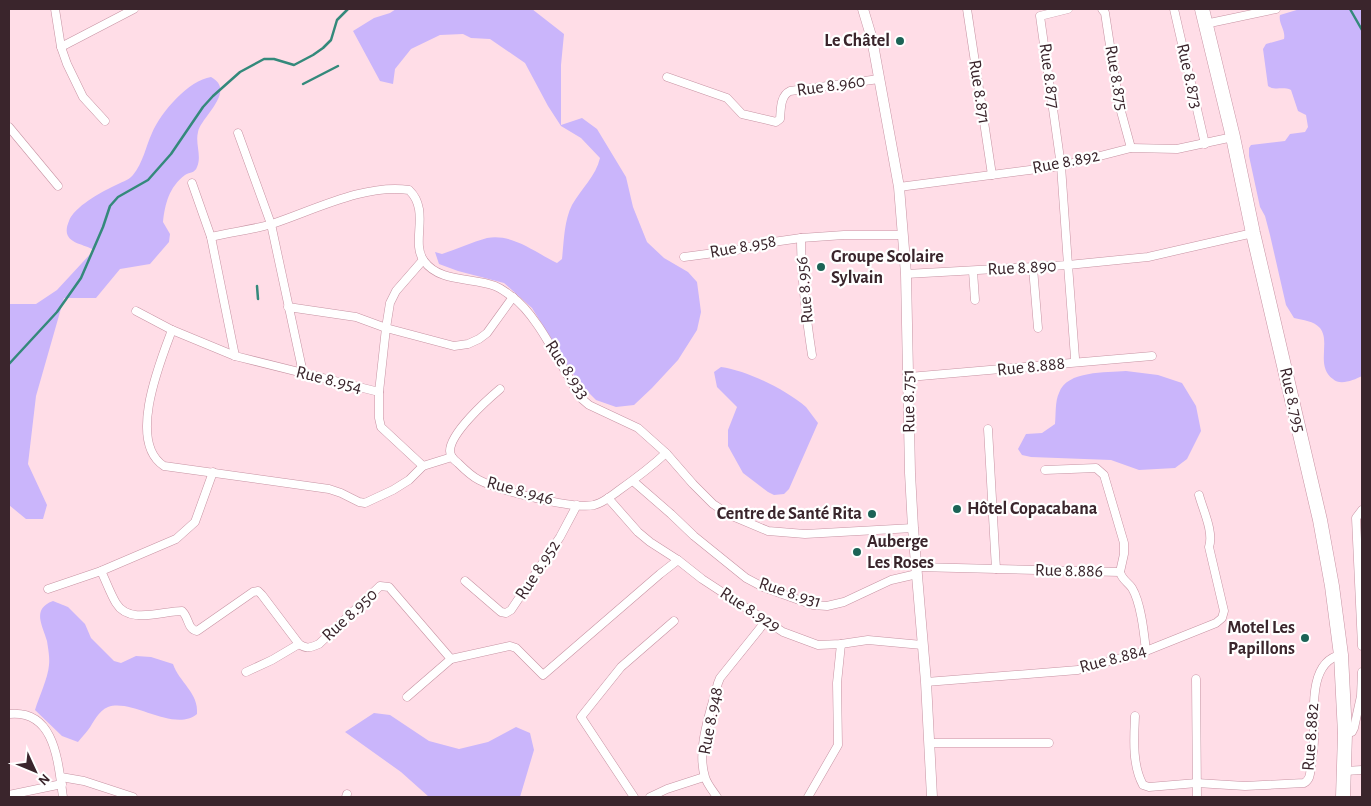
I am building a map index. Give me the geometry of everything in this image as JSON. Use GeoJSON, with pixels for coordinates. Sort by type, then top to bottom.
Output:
{"type":"FeatureCollection","features":[{"type":"Feature","properties":{"kind":"highway","name":"Rue 8.795"},"geometry":{"type":"LineString","coordinates":[[1202,9],[1320,520],[1332,586],[1341,655],[1345,734],[1343,797]]}},
{"type":"Feature","properties":{"kind":"main road","name":"Rue 8.751"},"geometry":{"type":"LineString","coordinates":[[864,9],[872,39],[899,187],[906,274],[913,528],[926,682],[932,797]]}},
{"type":"Feature","properties":{"kind":"street"},"geometry":{"type":"LineString","coordinates":[[55,9],[67,64],[82,97],[105,121]]}},
{"type":"Feature","properties":{"kind":"street"},"geometry":{"type":"LineString","coordinates":[[62,47],[134,9]]}},
{"type":"Feature","properties":{"kind":"street","name":"Rue 8.871"},"geometry":{"type":"LineString","coordinates":[[967,9],[992,175]]}},
{"type":"Feature","properties":{"kind":"street","name":"Rue 8.877"},"geometry":{"type":"LineString","coordinates":[[1061,166],[1040,16],[1065,9]]}},
{"type":"Feature","properties":{"kind":"street","name":"Rue 8.875"},"geometry":{"type":"LineString","coordinates":[[1102,9],[1105,13],[1119,104],[1131,148]]}},
{"type":"Feature","properties":{"kind":"street","name":"Rue 8.873"},"geometry":{"type":"LineString","coordinates":[[1174,9],[1205,144]]}},
{"type":"Feature","properties":{"kind":"street"},"geometry":{"type":"LineString","coordinates":[[1204,24],[1276,9]]}},
{"type":"Feature","properties":{"kind":"street","name":"Rue 8.960"},"geometry":{"type":"LineString","coordinates":[[667,77],[727,98],[742,114],[776,122],[780,119],[783,98],[790,92],[879,79]]}},
{"type":"Feature","properties":{"kind":"street"},"geometry":{"type":"LineString","coordinates":[[9,127],[58,186]]}},
{"type":"Feature","properties":{"kind":"street"},"geometry":{"type":"LineString","coordinates":[[238,133],[271,224],[303,373]]}},
{"type":"Feature","properties":{"kind":"street","name":"Rue 8.892"},"geometry":{"type":"LineString","coordinates":[[899,187],[1061,166],[1131,148],[1177,149],[1233,137]]}},
{"type":"Feature","properties":{"kind":"street","name":"Rue 8.890"},"geometry":{"type":"LineString","coordinates":[[906,274],[1068,265],[1061,166]]}},
{"type":"Feature","properties":{"kind":"street"},"geometry":{"type":"LineString","coordinates":[[192,183],[211,237],[235,356]]}},
{"type":"Feature","properties":{"kind":"street"},"geometry":{"type":"LineString","coordinates":[[211,237],[271,224],[304,210],[380,188],[409,190],[420,207],[420,246],[423,260]]}},
{"type":"Feature","properties":{"kind":"street"},"geometry":{"type":"LineString","coordinates":[[1074,362],[1068,265],[1148,257],[1253,233]]}},
{"type":"Feature","properties":{"kind":"street","name":"Rue 8.956"},"geometry":{"type":"LineString","coordinates":[[812,354],[805,312],[801,267],[801,238],[844,235],[903,235]]}},
{"type":"Feature","properties":{"kind":"street","name":"Rue 8.958"},"geometry":{"type":"LineString","coordinates":[[684,257],[737,250],[766,243],[801,238]]}},
{"type":"Feature","properties":{"kind":"street","name":"Rue 8.933"},"geometry":{"type":"LineString","coordinates":[[423,260],[429,267],[440,273],[458,279],[495,286],[513,297],[536,324],[582,399],[590,405],[638,428],[666,454],[713,504],[730,515],[768,531],[805,534],[913,528]]}},
{"type":"Feature","properties":{"kind":"street","name":"Rue 8.954"},"geometry":{"type":"LineString","coordinates":[[136,311],[172,330],[235,356],[379,392],[390,304],[396,291],[423,260]]}},
{"type":"Feature","properties":{"kind":"street"},"geometry":{"type":"LineString","coordinates":[[1033,268],[1038,328]]}},
{"type":"Feature","properties":{"kind":"street"},"geometry":{"type":"LineString","coordinates":[[973,271],[975,300]]}},
{"type":"Feature","properties":{"kind":"street"},"geometry":{"type":"LineString","coordinates":[[288,307],[356,317],[386,328],[454,346],[468,344],[487,333],[513,297]]}},
{"type":"Feature","properties":{"kind":"street"},"geometry":{"type":"LineString","coordinates":[[172,330],[155,374],[146,431],[152,452],[157,461],[164,466],[329,489],[359,502],[365,503],[393,490],[409,480],[423,466],[452,457],[450,453],[451,446],[459,431],[483,403],[500,389]]}},
{"type":"Feature","properties":{"kind":"street","name":"Rue 8.888"},"geometry":{"type":"LineString","coordinates":[[909,377],[1152,356]]}},
{"type":"Feature","properties":{"kind":"street"},"geometry":{"type":"LineString","coordinates":[[379,392],[379,418],[382,427],[423,466]]}},
{"type":"Feature","properties":{"kind":"street"},"geometry":{"type":"LineString","coordinates":[[988,429],[996,569]]}},
{"type":"Feature","properties":{"kind":"street","name":"Rue 8.946"},"geometry":{"type":"LineString","coordinates":[[452,457],[466,472],[492,486],[530,497],[577,505],[596,504],[608,498],[633,481],[666,454]]}},
{"type":"Feature","properties":{"kind":"street","name":"Rue 8.886"},"geometry":{"type":"LineString","coordinates":[[916,570],[996,569],[1120,572],[1124,554],[1124,543],[1104,475],[1096,468],[1045,470]]}},
{"type":"Feature","properties":{"kind":"street"},"geometry":{"type":"LineString","coordinates":[[48,588],[101,571],[176,540],[195,522],[213,472]]}},
{"type":"Feature","properties":{"kind":"street","name":"Rue 8.931"},"geometry":{"type":"LineString","coordinates":[[633,481],[718,557],[746,578],[763,587],[813,605],[827,606],[844,602],[916,570]]}},
{"type":"Feature","properties":{"kind":"street","name":"Rue 8.884"},"geometry":{"type":"LineString","coordinates":[[926,682],[1078,670],[1146,651],[1216,623],[1222,618],[1224,611],[1209,547],[1211,542],[1210,533],[1199,495]]}},
{"type":"Feature","properties":{"kind":"street","name":"Rue 8.929"},"geometry":{"type":"LineString","coordinates":[[608,498],[638,532],[678,560],[702,580],[783,632],[818,644],[841,644],[868,640],[922,644]]}},
{"type":"Feature","properties":{"kind":"street","name":"Rue 8.952"},"geometry":{"type":"LineString","coordinates":[[465,582],[501,612],[506,613],[511,610],[560,537],[577,505]]}},
{"type":"Feature","properties":{"kind":"street"},"geometry":{"type":"LineString","coordinates":[[1362,510],[1356,518],[1362,646]]}},
{"type":"Feature","properties":{"kind":"street"},"geometry":{"type":"LineString","coordinates":[[407,696],[451,659],[510,646],[516,648],[543,675],[678,560]]}},
{"type":"Feature","properties":{"kind":"street","name":"Rue 8.950"},"geometry":{"type":"LineString","coordinates":[[101,571],[121,610],[137,616],[182,611],[190,627],[197,631],[253,592],[258,591],[304,648],[310,648],[319,644],[380,586],[389,587],[451,659]]}},
{"type":"Feature","properties":{"kind":"street"},"geometry":{"type":"LineString","coordinates":[[1120,572],[1122,579],[1131,587],[1136,598],[1142,621],[1146,651]]}},
{"type":"Feature","properties":{"kind":"street"},"geometry":{"type":"LineString","coordinates":[[634,797],[581,717],[621,667],[674,621]]}},
{"type":"Feature","properties":{"kind":"street","name":"Rue 8.948"},"geometry":{"type":"LineString","coordinates":[[704,777],[702,754],[718,683],[765,622]]}},
{"type":"Feature","properties":{"kind":"street"},"geometry":{"type":"LineString","coordinates":[[246,672],[272,660],[299,644]]}},
{"type":"Feature","properties":{"kind":"street"},"geometry":{"type":"LineString","coordinates":[[808,797],[838,745],[837,683],[841,644]]}},
{"type":"Feature","properties":{"kind":"street","name":"Rue 8.882"},"geometry":{"type":"LineString","coordinates":[[1197,783],[1245,786],[1304,783],[1308,781],[1314,742],[1317,679],[1323,666],[1331,657],[1341,655]]}},
{"type":"Feature","properties":{"kind":"street"},"geometry":{"type":"LineString","coordinates":[[1345,734],[1352,732],[1354,728],[1361,696],[1362,672]]}},
{"type":"Feature","properties":{"kind":"street"},"geometry":{"type":"LineString","coordinates":[[1196,679],[1197,797]]}},
{"type":"Feature","properties":{"kind":"street"},"geometry":{"type":"LineString","coordinates":[[9,714],[32,718],[44,726],[52,740],[63,797]]}},
{"type":"Feature","properties":{"kind":"street"},"geometry":{"type":"LineString","coordinates":[[1135,716],[1136,761],[1139,778],[1143,785],[1149,787],[1197,783]]}},
{"type":"Feature","properties":{"kind":"street"},"geometry":{"type":"LineString","coordinates":[[929,743],[1049,743]]}},
{"type":"Feature","properties":{"kind":"street"},"geometry":{"type":"LineString","coordinates":[[1345,771],[1362,770]]}},
{"type":"Feature","properties":{"kind":"street"},"geometry":{"type":"LineString","coordinates":[[650,797],[667,789],[704,777],[717,797]]}},
{"type":"Feature","properties":{"kind":"street"},"geometry":{"type":"LineString","coordinates":[[9,795],[61,780],[84,781],[133,797]]}},
{"type":"Feature","properties":{"kind":"shaded area"},"geometry":{"type":"Polygon","coordinates":[[[396,9],[532,9],[564,34],[561,65],[561,125],[582,118],[597,129],[626,177],[633,207],[647,242],[664,258],[688,272],[697,282],[701,312],[697,330],[678,360],[634,405],[616,407],[596,400],[578,382],[532,308],[504,283],[439,264],[435,252],[442,254],[487,238],[496,237],[515,241],[557,263],[562,259],[569,211],[595,171],[600,158],[581,138],[561,126],[525,63],[490,39],[471,38],[463,34],[440,35],[411,49],[395,69],[393,84],[380,81],[353,31],[374,18],[396,9]]]}},
{"type":"Feature","properties":{"kind":"shaded area"},"geometry":{"type":"Polygon","coordinates":[[[1300,9],[1362,9],[1362,376],[1351,381],[1339,382],[1328,374],[1324,361],[1323,334],[1320,328],[1312,322],[1294,318],[1286,305],[1265,216],[1260,207],[1249,156],[1251,145],[1285,141],[1290,134],[1305,132],[1308,127],[1306,115],[1298,111],[1291,90],[1268,86],[1263,49],[1266,44],[1284,39],[1280,15],[1300,9]]]}},
{"type":"Feature","properties":{"kind":"shaded area"},"geometry":{"type":"Polygon","coordinates":[[[211,77],[218,83],[220,89],[219,97],[198,132],[199,159],[196,169],[185,175],[175,185],[167,202],[163,222],[170,234],[169,242],[150,264],[120,269],[96,298],[64,298],[36,396],[28,464],[47,505],[43,519],[26,519],[9,505],[9,304],[36,304],[57,290],[94,250],[74,242],[67,234],[69,221],[76,210],[88,200],[131,177],[139,165],[156,125],[169,107],[185,90],[203,79],[211,77]]]}},
{"type":"Feature","properties":{"kind":"shaded area"},"geometry":{"type":"Polygon","coordinates":[[[721,367],[743,372],[777,387],[806,407],[818,423],[789,489],[784,494],[774,495],[768,492],[743,473],[728,446],[728,430],[737,407],[717,387],[714,372],[721,367]]]}},
{"type":"Feature","properties":{"kind":"shaded area"},"geometry":{"type":"Polygon","coordinates":[[[1126,371],[1158,375],[1182,383],[1196,406],[1201,431],[1187,459],[1175,468],[1139,470],[1111,460],[1022,455],[1018,449],[1026,434],[1042,433],[1055,424],[1058,396],[1063,386],[1070,380],[1088,374],[1126,371]]]}},
{"type":"Feature","properties":{"kind":"shaded area"},"geometry":{"type":"Polygon","coordinates":[[[53,601],[68,607],[85,624],[91,638],[114,661],[121,663],[136,656],[151,657],[173,664],[195,700],[197,714],[188,719],[177,720],[118,705],[108,707],[99,714],[78,742],[62,736],[35,710],[47,676],[49,662],[47,641],[41,624],[40,613],[46,604],[53,601]]]}},
{"type":"Feature","properties":{"kind":"shaded area"},"geometry":{"type":"Polygon","coordinates":[[[374,713],[390,715],[429,741],[459,749],[488,742],[516,727],[530,733],[534,750],[520,797],[429,797],[401,772],[345,732],[374,713]]]}},
{"type":"Feature","properties":{"kind":"waterway"},"geometry":{"type":"LineString","coordinates":[[9,364],[57,312],[81,278],[110,206],[118,197],[148,180],[171,154],[203,107],[213,96],[240,72],[264,59],[274,59],[294,65],[313,55],[331,40],[337,20],[348,9]]}},
{"type":"Feature","properties":{"kind":"waterway"},"geometry":{"type":"LineString","coordinates":[[1350,9],[1362,30]]}},
{"type":"Feature","properties":{"kind":"waterway"},"geometry":{"type":"LineString","coordinates":[[303,84],[338,66]]}},
{"type":"Feature","properties":{"kind":"waterway"},"geometry":{"type":"LineString","coordinates":[[257,286],[258,299]]}},
{"type":"Feature","properties":{"kind":"place","name":"Le Châtel"},"geometry":{"type":"Point","coordinates":[900,41]}},
{"type":"Feature","properties":{"kind":"place","name":"Groupe Scolaire Sylvain"},"geometry":{"type":"Point","coordinates":[821,267]}},
{"type":"Feature","properties":{"kind":"place","name":"Hôtel Copacabana"},"geometry":{"type":"Point","coordinates":[957,509]}},
{"type":"Feature","properties":{"kind":"place","name":"Centre de Santé Rita"},"geometry":{"type":"Point","coordinates":[872,514]}},
{"type":"Feature","properties":{"kind":"place","name":"Auberge Les Roses"},"geometry":{"type":"Point","coordinates":[857,552]}},
{"type":"Feature","properties":{"kind":"place","name":"Motel Les Papillons"},"geometry":{"type":"Point","coordinates":[1305,638]}}]}
